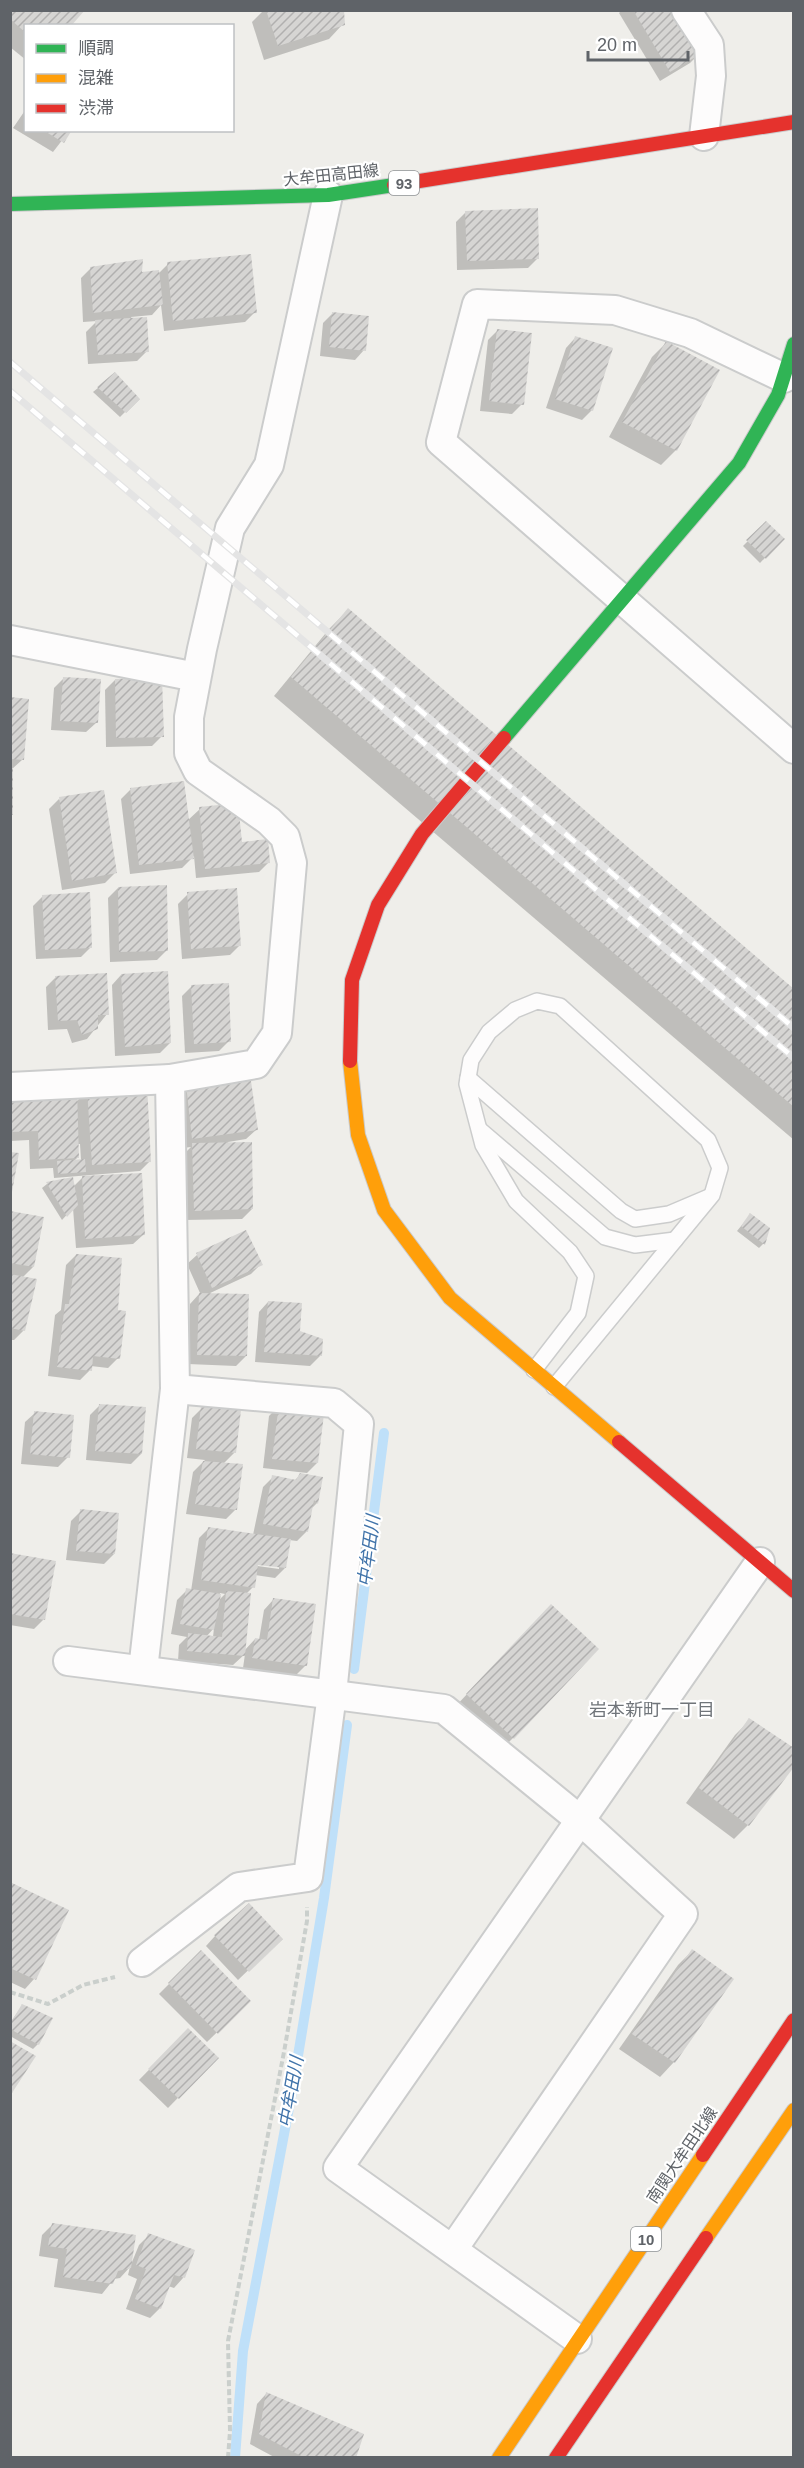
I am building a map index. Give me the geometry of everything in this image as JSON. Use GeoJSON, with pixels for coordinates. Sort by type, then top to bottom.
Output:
{"type":"FeatureCollection","features":[{"type":"Feature","properties":{"kind":"main road","name":"大牟田高田線"},"geometry":{"type":"LineString","coordinates":[[10,204],[328,195],[794,122]]}},
{"type":"Feature","properties":{"kind":"main road"},"geometry":{"type":"LineString","coordinates":[[794,344],[778,395],[739,463],[422,834],[378,905],[352,980],[349,1056],[358,1135],[384,1210],[450,1298],[794,1591]]}},
{"type":"Feature","properties":{"kind":"main road","name":"南関大牟田北線"},"geometry":{"type":"LineString","coordinates":[[499,2457],[794,2020]]}},
{"type":"Feature","properties":{"kind":"main road"},"geometry":{"type":"LineString","coordinates":[[556,2457],[794,2110]]}},
{"type":"Feature","properties":{"kind":"street"},"geometry":{"type":"LineString","coordinates":[[686,10],[709,45],[711,76],[704,136]]}},
{"type":"Feature","properties":{"kind":"street"},"geometry":{"type":"LineString","coordinates":[[10,1087],[170,1079],[256,1064],[277,1033],[292,863],[285,837],[269,821],[198,771],[189,753],[189,717],[196,676],[230,528],[269,465],[328,195]]}},
{"type":"Feature","properties":{"kind":"street"},"geometry":{"type":"LineString","coordinates":[[784,378],[690,333],[615,310],[477,304],[441,442],[621,601],[794,749]]}},
{"type":"Feature","properties":{"kind":"street"},"geometry":{"type":"LineString","coordinates":[[10,640],[196,676]]}},
{"type":"Feature","properties":{"kind":"street"},"geometry":{"type":"LineString","coordinates":[[143,1670],[175,1389],[170,1079]]}},
{"type":"Feature","properties":{"kind":"street"},"geometry":{"type":"LineString","coordinates":[[142,1962],[239,1887],[308,1877],[332,1694],[359,1424],[334,1403],[175,1389]]}},
{"type":"Feature","properties":{"kind":"street"},"geometry":{"type":"LineString","coordinates":[[577,2339],[338,2168],[760,1562]]}},
{"type":"Feature","properties":{"kind":"street"},"geometry":{"type":"LineString","coordinates":[[68,1661],[444,1709],[580,1820],[683,1914],[453,2250]]}},
{"type":"Feature","properties":{"kind":"lane"},"geometry":{"type":"LineString","coordinates":[[534,1370],[578,1313],[586,1276],[570,1252],[516,1201],[483,1145],[467,1084],[471,1060],[489,1032],[515,1010],[537,1001],[560,1006],[708,1140],[720,1168],[711,1196],[554,1387]]}},
{"type":"Feature","properties":{"kind":"lane"},"geometry":{"type":"LineString","coordinates":[[468,1078],[621,1211],[635,1219],[669,1214],[711,1196]]}},
{"type":"Feature","properties":{"kind":"lane"},"geometry":{"type":"LineString","coordinates":[[480,1130],[604,1237],[635,1245],[675,1240]]}},
{"type":"Feature","properties":{"kind":"path"},"geometry":{"type":"LineString","coordinates":[[228,2457],[230,2431],[228,2341],[302,1954],[307,1921],[308,1877]]}},
{"type":"Feature","properties":{"kind":"path"},"geometry":{"type":"LineString","coordinates":[[10,1992],[48,2004],[83,1985],[117,1976],[142,1962]]}},
{"type":"Feature","properties":{"kind":"building"},"geometry":{"type":"Polygon","coordinates":[[[10,10],[85,10],[73,24],[24,24],[24,31],[10,19],[10,10]]]}},
{"type":"Feature","properties":{"kind":"building"},"geometry":{"type":"Polygon","coordinates":[[[266,10],[344,10],[345,25],[278,46],[266,10]]]}},
{"type":"Feature","properties":{"kind":"building"},"geometry":{"type":"Polygon","coordinates":[[[633,10],[676,10],[702,53],[670,72],[633,10]]]}},
{"type":"Feature","properties":{"kind":"building"},"geometry":{"type":"Polygon","coordinates":[[[46,132],[71,132],[64,143],[46,132]]]}},
{"type":"Feature","properties":{"kind":"building"},"geometry":{"type":"Polygon","coordinates":[[[538,208],[539,259],[467,261],[465,211],[538,208]]]}},
{"type":"Feature","properties":{"kind":"building"},"geometry":{"type":"Polygon","coordinates":[[[251,254],[257,313],[173,321],[167,262],[251,254]]]}},
{"type":"Feature","properties":{"kind":"building"},"geometry":{"type":"Polygon","coordinates":[[[143,259],[142,272],[159,270],[163,305],[93,313],[90,267],[143,259]]]}},
{"type":"Feature","properties":{"kind":"building"},"geometry":{"type":"Polygon","coordinates":[[[332,312],[369,316],[366,351],[329,347],[332,312]]]}},
{"type":"Feature","properties":{"kind":"building"},"geometry":{"type":"Polygon","coordinates":[[[147,317],[149,352],[98,355],[95,320],[147,317]]]}},
{"type":"Feature","properties":{"kind":"building"},"geometry":{"type":"Polygon","coordinates":[[[497,329],[532,333],[524,405],[489,401],[497,329]]]}},
{"type":"Feature","properties":{"kind":"building"},"geometry":{"type":"Polygon","coordinates":[[[575,336],[613,348],[593,411],[555,399],[575,336]]]}},
{"type":"Feature","properties":{"kind":"building"},"geometry":{"type":"Polygon","coordinates":[[[666,341],[720,370],[677,451],[622,422],[666,341]]]}},
{"type":"Feature","properties":{"kind":"building"},"geometry":{"type":"Polygon","coordinates":[[[115,372],[140,399],[126,413],[97,387],[115,372]]]}},
{"type":"Feature","properties":{"kind":"building"},"geometry":{"type":"Polygon","coordinates":[[[766,521],[785,539],[766,559],[746,540],[766,521]]]}},
{"type":"Feature","properties":{"kind":"building"},"geometry":{"type":"Polygon","coordinates":[[[348,608],[794,989],[794,1107],[291,677],[348,608]]]}},
{"type":"Feature","properties":{"kind":"building"},"geometry":{"type":"Polygon","coordinates":[[[63,677],[101,679],[98,723],[60,721],[63,677]]]}},
{"type":"Feature","properties":{"kind":"building"},"geometry":{"type":"Polygon","coordinates":[[[162,677],[164,737],[116,738],[115,679],[162,677]]]}},
{"type":"Feature","properties":{"kind":"building"},"geometry":{"type":"Polygon","coordinates":[[[10,697],[29,699],[24,760],[10,759],[10,697]]]}},
{"type":"Feature","properties":{"kind":"building"},"geometry":{"type":"Polygon","coordinates":[[[10,768],[13,768],[13,815],[10,815],[10,768]]]}},
{"type":"Feature","properties":{"kind":"building"},"geometry":{"type":"Polygon","coordinates":[[[184,781],[194,859],[139,865],[130,788],[184,781]]]}},
{"type":"Feature","properties":{"kind":"building"},"geometry":{"type":"Polygon","coordinates":[[[104,790],[117,873],[72,881],[59,797],[104,790]]]}},
{"type":"Feature","properties":{"kind":"building"},"geometry":{"type":"Polygon","coordinates":[[[238,803],[242,842],[268,839],[270,863],[205,869],[199,807],[238,803]]]}},
{"type":"Feature","properties":{"kind":"building"},"geometry":{"type":"Polygon","coordinates":[[[167,885],[168,951],[119,952],[118,887],[167,885]]]}},
{"type":"Feature","properties":{"kind":"building"},"geometry":{"type":"Polygon","coordinates":[[[237,888],[241,946],[191,949],[187,892],[237,888]]]}},
{"type":"Feature","properties":{"kind":"building"},"geometry":{"type":"Polygon","coordinates":[[[90,892],[92,948],[45,950],[42,895],[90,892]]]}},
{"type":"Feature","properties":{"kind":"building"},"geometry":{"type":"Polygon","coordinates":[[[168,971],[171,1043],[125,1047],[121,974],[168,971]]]}},
{"type":"Feature","properties":{"kind":"building"},"geometry":{"type":"Polygon","coordinates":[[[107,973],[109,1015],[98,1015],[98,1029],[82,1035],[77,1020],[58,1021],[55,976],[107,973]]]}},
{"type":"Feature","properties":{"kind":"building"},"geometry":{"type":"Polygon","coordinates":[[[229,983],[231,1042],[194,1044],[191,985],[229,983]]]}},
{"type":"Feature","properties":{"kind":"building"},"geometry":{"type":"Polygon","coordinates":[[[250,1074],[258,1130],[192,1139],[186,1084],[250,1074]]]}},
{"type":"Feature","properties":{"kind":"building"},"geometry":{"type":"Polygon","coordinates":[[[147,1085],[151,1162],[92,1165],[87,1089],[147,1085]]]}},
{"type":"Feature","properties":{"kind":"building"},"geometry":{"type":"Polygon","coordinates":[[[77,1088],[79,1158],[39,1160],[38,1131],[10,1132],[10,1090],[77,1088]]]}},
{"type":"Feature","properties":{"kind":"building"},"geometry":{"type":"Polygon","coordinates":[[[252,1142],[253,1209],[194,1211],[192,1143],[252,1142]]]}},
{"type":"Feature","properties":{"kind":"building"},"geometry":{"type":"Polygon","coordinates":[[[10,1152],[19,1153],[12,1192],[10,1192],[10,1152]]]}},
{"type":"Feature","properties":{"kind":"building"},"geometry":{"type":"Polygon","coordinates":[[[85,1159],[86,1172],[58,1174],[57,1161],[85,1159]]]}},
{"type":"Feature","properties":{"kind":"building"},"geometry":{"type":"Polygon","coordinates":[[[142,1173],[145,1235],[85,1239],[82,1176],[142,1173]]]}},
{"type":"Feature","properties":{"kind":"building"},"geometry":{"type":"Polygon","coordinates":[[[73,1177],[78,1205],[67,1217],[46,1182],[73,1177]]]}},
{"type":"Feature","properties":{"kind":"building"},"geometry":{"type":"Polygon","coordinates":[[[10,1211],[44,1217],[34,1267],[10,1263],[10,1211]]]}},
{"type":"Feature","properties":{"kind":"building"},"geometry":{"type":"Polygon","coordinates":[[[750,1213],[770,1228],[765,1245],[741,1226],[750,1213]]]}},
{"type":"Feature","properties":{"kind":"building"},"geometry":{"type":"Polygon","coordinates":[[[246,1230],[263,1265],[212,1288],[196,1253],[246,1230]]]}},
{"type":"Feature","properties":{"kind":"building"},"geometry":{"type":"Polygon","coordinates":[[[76,1254],[122,1258],[118,1310],[126,1311],[120,1359],[93,1356],[92,1371],[57,1367],[65,1304],[69,1304],[76,1254]]]}},
{"type":"Feature","properties":{"kind":"building"},"geometry":{"type":"Polygon","coordinates":[[[10,1274],[37,1279],[25,1331],[10,1328],[10,1274]]]}},
{"type":"Feature","properties":{"kind":"building"},"geometry":{"type":"Polygon","coordinates":[[[199,1293],[249,1294],[247,1356],[197,1355],[199,1293]]]}},
{"type":"Feature","properties":{"kind":"building"},"geometry":{"type":"Polygon","coordinates":[[[268,1301],[302,1303],[300,1331],[323,1339],[322,1356],[264,1352],[268,1301]]]}},
{"type":"Feature","properties":{"kind":"building"},"geometry":{"type":"Polygon","coordinates":[[[99,1404],[146,1407],[142,1454],[95,1451],[99,1404]]]}},
{"type":"Feature","properties":{"kind":"building"},"geometry":{"type":"Polygon","coordinates":[[[279,1404],[325,1406],[318,1463],[272,1459],[279,1404]]]}},
{"type":"Feature","properties":{"kind":"building"},"geometry":{"type":"Polygon","coordinates":[[[201,1406],[241,1410],[236,1453],[196,1449],[201,1406]]]}},
{"type":"Feature","properties":{"kind":"building"},"geometry":{"type":"Polygon","coordinates":[[[34,1411],[74,1415],[70,1458],[30,1454],[34,1411]]]}},
{"type":"Feature","properties":{"kind":"building"},"geometry":{"type":"Polygon","coordinates":[[[203,1461],[243,1464],[237,1510],[195,1504],[203,1461]]]}},
{"type":"Feature","properties":{"kind":"building"},"geometry":{"type":"Polygon","coordinates":[[[300,1473],[323,1477],[318,1504],[314,1500],[308,1532],[263,1524],[272,1475],[296,1480],[300,1473]]]}},
{"type":"Feature","properties":{"kind":"building"},"geometry":{"type":"Polygon","coordinates":[[[80,1509],[119,1513],[115,1554],[76,1551],[80,1509]]]}},
{"type":"Feature","properties":{"kind":"building"},"geometry":{"type":"Polygon","coordinates":[[[208,1527],[291,1539],[286,1568],[258,1565],[255,1588],[201,1580],[208,1527]]]}},
{"type":"Feature","properties":{"kind":"building"},"geometry":{"type":"Polygon","coordinates":[[[10,1553],[56,1561],[45,1620],[10,1614],[10,1553]]]}},
{"type":"Feature","properties":{"kind":"building"},"geometry":{"type":"Polygon","coordinates":[[[186,1588],[221,1594],[214,1630],[180,1624],[186,1588]]]}},
{"type":"Feature","properties":{"kind":"building"},"geometry":{"type":"Polygon","coordinates":[[[226,1591],[251,1593],[245,1656],[187,1651],[188,1633],[222,1637],[226,1591]]]}},
{"type":"Feature","properties":{"kind":"building"},"geometry":{"type":"Polygon","coordinates":[[[273,1598],[316,1604],[307,1666],[252,1658],[255,1638],[267,1640],[273,1598]]]}},
{"type":"Feature","properties":{"kind":"building"},"geometry":{"type":"Polygon","coordinates":[[[551,1604],[599,1649],[514,1739],[466,1694],[551,1604]]]}},
{"type":"Feature","properties":{"kind":"building"},"geometry":{"type":"Polygon","coordinates":[[[749,1718],[794,1748],[794,1767],[749,1826],[699,1788],[749,1718]]]}},
{"type":"Feature","properties":{"kind":"building"},"geometry":{"type":"Polygon","coordinates":[[[12,1883],[69,1910],[36,1980],[10,1968],[12,1883]]]}},
{"type":"Feature","properties":{"kind":"building"},"geometry":{"type":"Polygon","coordinates":[[[249,1903],[283,1939],[249,1972],[214,1935],[249,1903]]]}},
{"type":"Feature","properties":{"kind":"building"},"geometry":{"type":"Polygon","coordinates":[[[692,1949],[734,1979],[675,2063],[632,2034],[692,1949]]]}},
{"type":"Feature","properties":{"kind":"building"},"geometry":{"type":"Polygon","coordinates":[[[201,1950],[251,2001],[218,2034],[168,1983],[201,1950]]]}},
{"type":"Feature","properties":{"kind":"building"},"geometry":{"type":"Polygon","coordinates":[[[22,2004],[53,2018],[39,2045],[10,2029],[10,2024],[22,2004]]]}},
{"type":"Feature","properties":{"kind":"building"},"geometry":{"type":"Polygon","coordinates":[[[188,2028],[219,2058],[179,2099],[148,2069],[188,2028]]]}},
{"type":"Feature","properties":{"kind":"building"},"geometry":{"type":"Polygon","coordinates":[[[10,2041],[36,2056],[10,2096],[10,2041]]]}},
{"type":"Feature","properties":{"kind":"building"},"geometry":{"type":"Polygon","coordinates":[[[52,2223],[136,2235],[131,2268],[118,2271],[113,2284],[63,2277],[67,2249],[48,2246],[52,2223]]]}},
{"type":"Feature","properties":{"kind":"building"},"geometry":{"type":"Polygon","coordinates":[[[148,2233],[195,2250],[185,2278],[174,2275],[161,2309],[135,2299],[146,2269],[136,2265],[148,2233]]]}},
{"type":"Feature","properties":{"kind":"building"},"geometry":{"type":"Polygon","coordinates":[[[266,2392],[364,2434],[356,2458],[305,2458],[259,2434],[266,2392]]]}},
{"type":"Feature","properties":{"kind":"waterway","name":"中牟田川"},"geometry":{"type":"LineString","coordinates":[[354,1669],[384,1433]]}},
{"type":"Feature","properties":{"kind":"waterway","name":"中牟田川"},"geometry":{"type":"LineString","coordinates":[[235,2458],[243,2351],[292,2092],[324,1898],[347,1725]]}},
{"type":"Feature","properties":{"kind":"railway"},"geometry":{"type":"LineString","coordinates":[[10,362],[794,1028]]}},
{"type":"Feature","properties":{"kind":"railway"},"geometry":{"type":"LineString","coordinates":[[10,391],[794,1058]]}},
{"type":"Feature","properties":{"kind":"traffic: fast"},"geometry":{"type":"LineString","coordinates":[[10,204],[328,195],[394,185]]}},
{"type":"Feature","properties":{"kind":"traffic: fast"},"geometry":{"type":"LineString","coordinates":[[504,738],[739,463],[778,395],[794,344]]}},
{"type":"Feature","properties":{"kind":"traffic: slow"},"geometry":{"type":"LineString","coordinates":[[350,1061],[358,1135],[384,1210],[450,1298],[619,1442]]}},
{"type":"Feature","properties":{"kind":"traffic: slow"},"geometry":{"type":"LineString","coordinates":[[706,2238],[794,2110]]}},
{"type":"Feature","properties":{"kind":"traffic: slow"},"geometry":{"type":"LineString","coordinates":[[499,2458],[703,2155]]}},
{"type":"Feature","properties":{"kind":"traffic: jam"},"geometry":{"type":"LineString","coordinates":[[394,185],[794,122]]}},
{"type":"Feature","properties":{"kind":"traffic: jam"},"geometry":{"type":"LineString","coordinates":[[350,1061],[352,980],[378,905],[422,834],[504,738]]}},
{"type":"Feature","properties":{"kind":"traffic: jam"},"geometry":{"type":"LineString","coordinates":[[619,1442],[794,1591]]}},
{"type":"Feature","properties":{"kind":"traffic: jam"},"geometry":{"type":"LineString","coordinates":[[703,2155],[794,2020]]}},
{"type":"Feature","properties":{"kind":"traffic: jam"},"geometry":{"type":"LineString","coordinates":[[556,2458],[706,2238]]}},
{"type":"Feature","properties":{"kind":"district","name":"岩本新町一丁目"},"geometry":{"type":"Point","coordinates":[652,1710]}}]}
